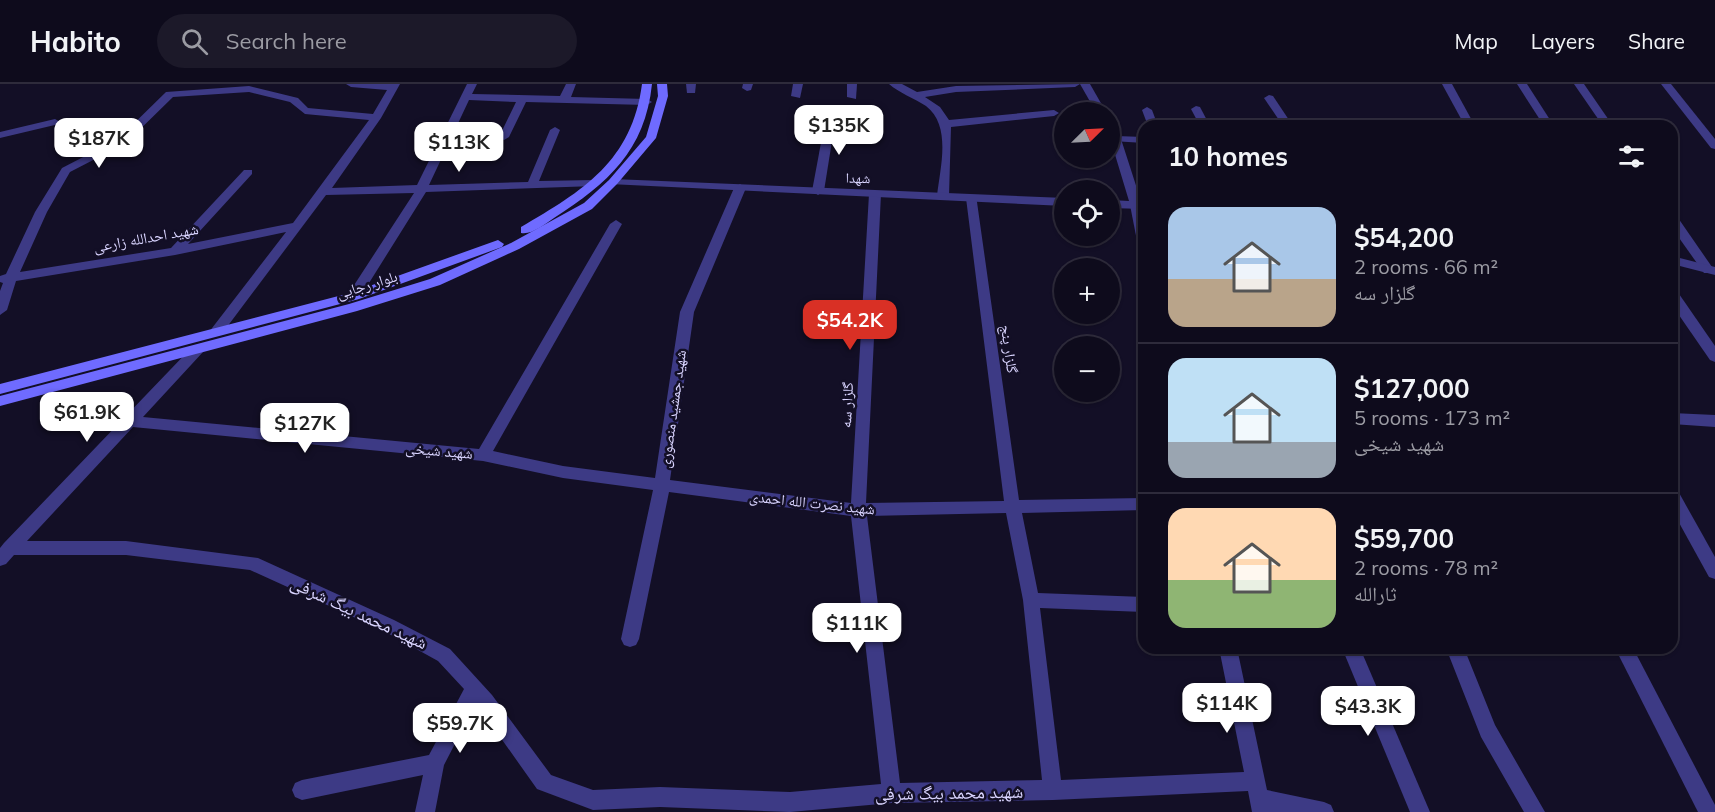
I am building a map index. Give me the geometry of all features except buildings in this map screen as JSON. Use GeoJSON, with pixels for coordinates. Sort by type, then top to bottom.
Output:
{"type":"FeatureCollection","features":[{"type":"Feature","properties":{"kind":"main road","name":"بلوار رجایی"},"geometry":{"type":"LineString","coordinates":[[0,389],[354,296],[507,241],[578,198],[613,168],[633,138],[647,102],[647,84]]}},
{"type":"Feature","properties":{"kind":"main road","name":"بلوار رجایی"},"geometry":{"type":"LineString","coordinates":[[0,401],[352,308],[435,282],[515,246],[588,206],[613,182],[651,138],[663,96],[662,84]]}},
{"type":"Feature","properties":{"kind":"street"},"geometry":{"type":"LineString","coordinates":[[216,332],[323,192],[376,118],[395,86],[351,84]]}},
{"type":"Feature","properties":{"kind":"street"},"geometry":{"type":"LineString","coordinates":[[354,296],[421,189],[472,84]]}},
{"type":"Feature","properties":{"kind":"street"},"geometry":{"type":"LineString","coordinates":[[564,100],[571,84]]}},
{"type":"Feature","properties":{"kind":"street"},"geometry":{"type":"LineString","coordinates":[[796,96],[798,84]]}},
{"type":"Feature","properties":{"kind":"street"},"geometry":{"type":"LineString","coordinates":[[852,84],[852,97]]}},
{"type":"Feature","properties":{"kind":"street"},"geometry":{"type":"LineString","coordinates":[[894,84],[915,95],[939,113],[946,124],[943,196]]}},
{"type":"Feature","properties":{"kind":"street"},"geometry":{"type":"LineString","coordinates":[[915,95],[956,89],[1075,84]]}},
{"type":"Feature","properties":{"kind":"street"},"geometry":{"type":"LineString","coordinates":[[1085,84],[1095,102]]}},
{"type":"Feature","properties":{"kind":"street"},"geometry":{"type":"LineString","coordinates":[[1447,84],[1467,120]]}},
{"type":"Feature","properties":{"kind":"street"},"geometry":{"type":"LineString","coordinates":[[1522,84],[1545,120]]}},
{"type":"Feature","properties":{"kind":"street"},"geometry":{"type":"LineString","coordinates":[[1579,84],[1604,120]]}},
{"type":"Feature","properties":{"kind":"street"},"geometry":{"type":"LineString","coordinates":[[1666,84],[1715,146]]}},
{"type":"Feature","properties":{"kind":"street"},"geometry":{"type":"LineString","coordinates":[[0,310],[5,279],[66,170],[122,141],[170,94],[248,86],[294,100],[305,111],[376,118]]}},
{"type":"Feature","properties":{"kind":"street"},"geometry":{"type":"LineString","coordinates":[[465,97],[647,102]]}},
{"type":"Feature","properties":{"kind":"street"},"geometry":{"type":"LineString","coordinates":[[1269,98],[1284,120]]}},
{"type":"Feature","properties":{"kind":"street"},"geometry":{"type":"LineString","coordinates":[[504,137],[522,100]]}},
{"type":"Feature","properties":{"kind":"street"},"geometry":{"type":"LineString","coordinates":[[1196,109],[1202,120]]}},
{"type":"Feature","properties":{"kind":"street"},"geometry":{"type":"LineString","coordinates":[[1147,110],[1151,120]]}},
{"type":"Feature","properties":{"kind":"street"},"geometry":{"type":"LineString","coordinates":[[946,124],[1054,113]]}},
{"type":"Feature","properties":{"kind":"street"},"geometry":{"type":"LineString","coordinates":[[818,191],[831,116]]}},
{"type":"Feature","properties":{"kind":"street"},"geometry":{"type":"LineString","coordinates":[[0,135],[55,122]]}},
{"type":"Feature","properties":{"kind":"street"},"geometry":{"type":"LineString","coordinates":[[532,185],[555,130]]}},
{"type":"Feature","properties":{"kind":"street"},"geometry":{"type":"LineString","coordinates":[[1120,135],[1138,139]]}},
{"type":"Feature","properties":{"kind":"street"},"geometry":{"type":"LineString","coordinates":[[1120,152],[1138,200]]}},
{"type":"Feature","properties":{"kind":"street"},"geometry":{"type":"LineString","coordinates":[[175,251],[248,172]]}},
{"type":"Feature","properties":{"kind":"street","name":"شهدا"},"geometry":{"type":"LineString","coordinates":[[613,182],[1054,202]]}},
{"type":"Feature","properties":{"kind":"street"},"geometry":{"type":"LineString","coordinates":[[323,192],[595,183]]}},
{"type":"Feature","properties":{"kind":"street","name":"شهید جمشید منصوری"},"geometry":{"type":"LineString","coordinates":[[630,639],[662,486],[669,419],[687,312],[740,188]]}},
{"type":"Feature","properties":{"kind":"street","name":"گلزار سه"},"geometry":{"type":"LineString","coordinates":[[875,194],[858,510],[892,793]]}},
{"type":"Feature","properties":{"kind":"street","name":"گلزار پنج"},"geometry":{"type":"LineString","coordinates":[[972,198],[1012,505],[1031,600],[1053,790]]}},
{"type":"Feature","properties":{"kind":"street"},"geometry":{"type":"LineString","coordinates":[[1120,204],[1138,205]]}},
{"type":"Feature","properties":{"kind":"street","name":"شهید شیخی"},"geometry":{"type":"LineString","coordinates":[[130,421],[483,455],[616,224]]}},
{"type":"Feature","properties":{"kind":"street","name":"شهید احدالله زارعی"},"geometry":{"type":"LineString","coordinates":[[5,279],[175,251],[298,226]]}},
{"type":"Feature","properties":{"kind":"street"},"geometry":{"type":"LineString","coordinates":[[1678,226],[1712,271]]}},
{"type":"Feature","properties":{"kind":"street"},"geometry":{"type":"LineString","coordinates":[[1678,262],[1712,271]]}},
{"type":"Feature","properties":{"kind":"street"},"geometry":{"type":"LineString","coordinates":[[1678,303],[1715,357]]}},
{"type":"Feature","properties":{"kind":"street"},"geometry":{"type":"LineString","coordinates":[[5,554],[198,349]]}},
{"type":"Feature","properties":{"kind":"street"},"geometry":{"type":"LineString","coordinates":[[1678,418],[1715,421]]}},
{"type":"Feature","properties":{"kind":"street","name":"شهید نصرت الله احمدی"},"geometry":{"type":"LineString","coordinates":[[483,455],[563,472],[858,510],[1138,504]]}},
{"type":"Feature","properties":{"kind":"street"},"geometry":{"type":"LineString","coordinates":[[1678,506],[1715,572]]}},
{"type":"Feature","properties":{"kind":"street","name":"شهید محمد بیگ شرفی"},"geometry":{"type":"LineString","coordinates":[[5,554],[126,548],[252,562],[432,646],[444,655],[474,688],[544,782],[593,800],[660,797],[790,802],[892,793],[1053,790],[1259,797],[1324,812]]}},
{"type":"Feature","properties":{"kind":"street"},"geometry":{"type":"LineString","coordinates":[[1031,600],[1138,604]]}},
{"type":"Feature","properties":{"kind":"street"},"geometry":{"type":"LineString","coordinates":[[1229,654],[1259,797]]}},
{"type":"Feature","properties":{"kind":"street"},"geometry":{"type":"LineString","coordinates":[[1354,654],[1420,812]]}},
{"type":"Feature","properties":{"kind":"street"},"geometry":{"type":"LineString","coordinates":[[1457,654],[1488,731],[1535,812]]}},
{"type":"Feature","properties":{"kind":"street"},"geometry":{"type":"LineString","coordinates":[[1627,654],[1708,812]]}},
{"type":"Feature","properties":{"kind":"street"},"geometry":{"type":"LineString","coordinates":[[425,812],[435,763],[474,688]]}},
{"type":"Feature","properties":{"kind":"street"},"geometry":{"type":"LineString","coordinates":[[303,790],[435,763]]}}]}
